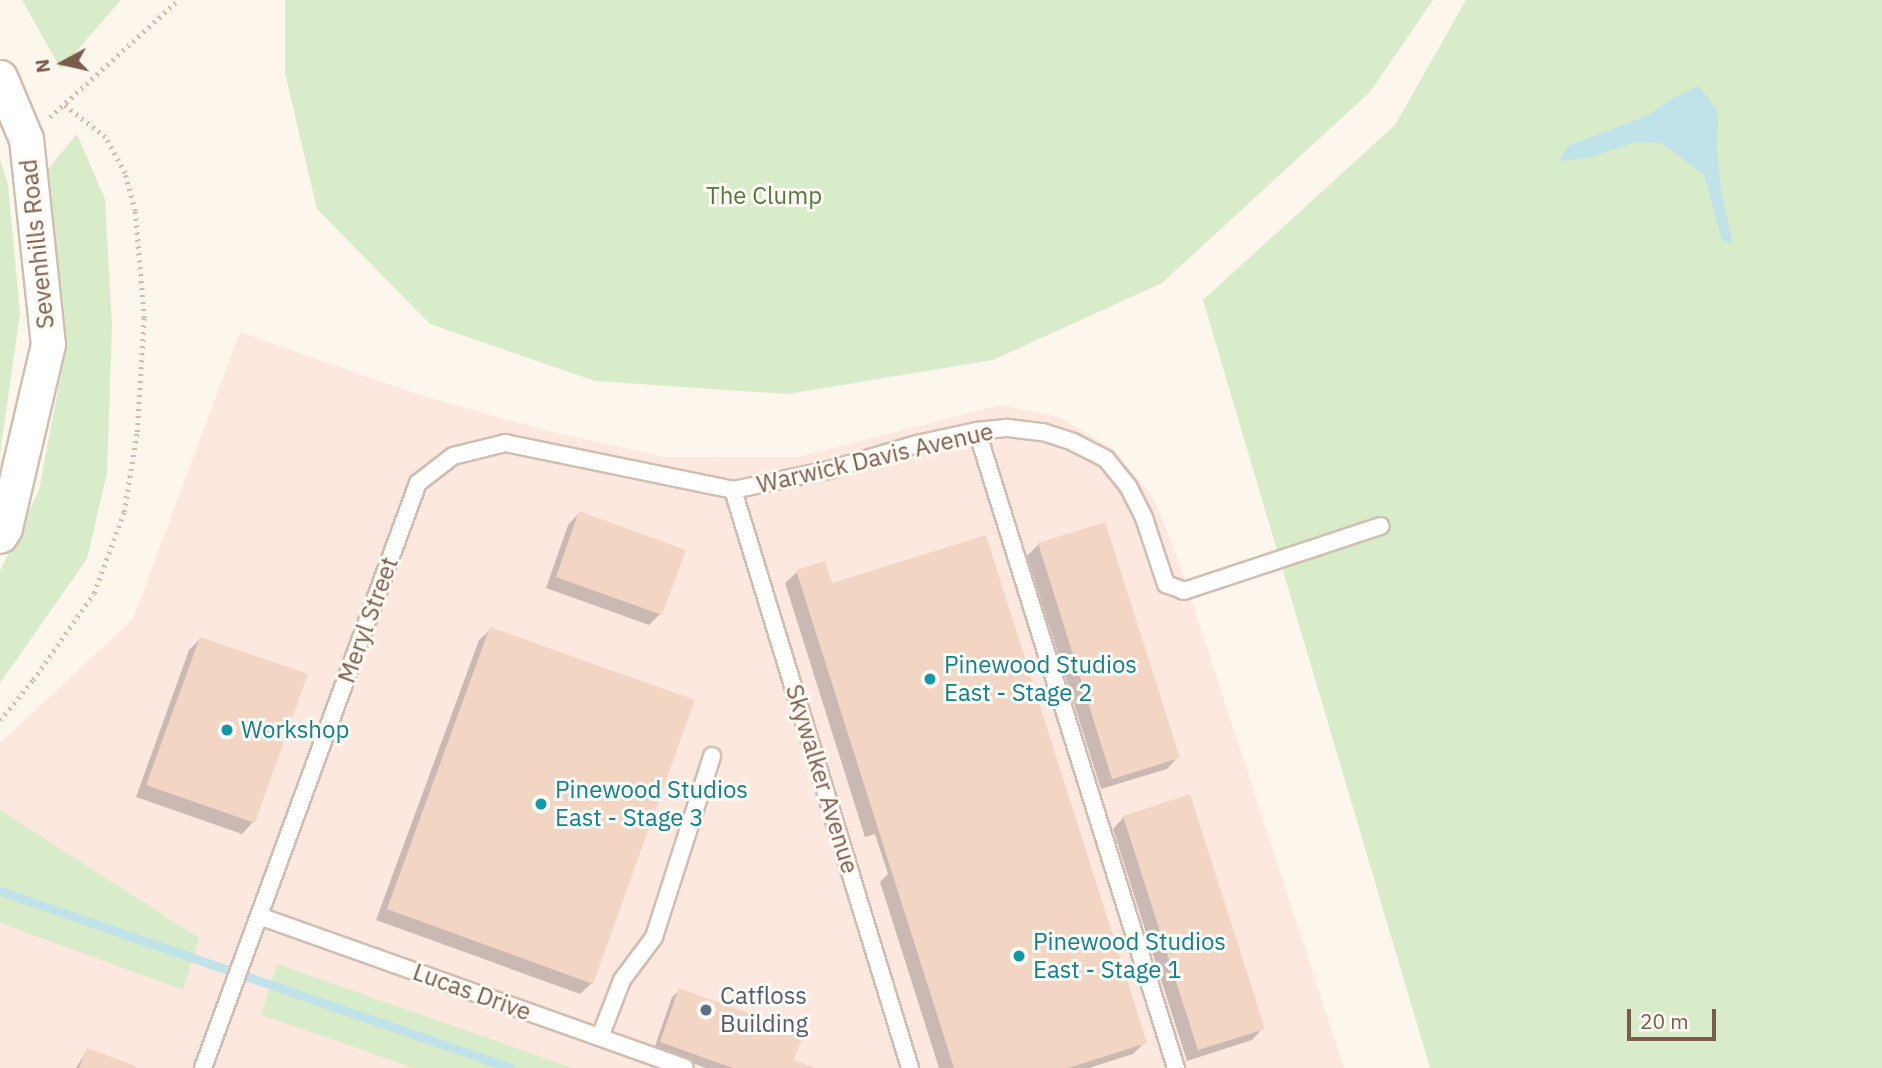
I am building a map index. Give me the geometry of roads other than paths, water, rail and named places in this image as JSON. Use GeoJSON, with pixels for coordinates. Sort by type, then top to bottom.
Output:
{"type":"FeatureCollection","features":[{"type":"Feature","properties":{"kind":"street","name":"Sevenhills Road"},"geometry":{"type":"LineString","coordinates":[[0,77],[26,139],[48,344],[5,528],[0,536]]}},
{"type":"Feature","properties":{"kind":"lane","name":"Warwick Davis Avenue"},"geometry":{"type":"LineString","coordinates":[[733,491],[829,470],[917,444],[977,431],[1008,428],[1043,432],[1073,442],[1106,458],[1128,486],[1144,518],[1167,584],[1184,592],[1381,526]]}},
{"type":"Feature","properties":{"kind":"lane"},"geometry":{"type":"LineString","coordinates":[[977,431],[1177,1068]]}},
{"type":"Feature","properties":{"kind":"lane","name":"Meryl Street"},"geometry":{"type":"LineString","coordinates":[[203,1068],[418,483],[453,456],[505,443],[733,491]]}},
{"type":"Feature","properties":{"kind":"lane","name":"Skywalker Avenue"},"geometry":{"type":"LineString","coordinates":[[733,491],[910,1068]]}},
{"type":"Feature","properties":{"kind":"lane"},"geometry":{"type":"LineString","coordinates":[[600,1037],[622,980],[654,937],[712,755]]}},
{"type":"Feature","properties":{"kind":"lane","name":"Lucas Drive"},"geometry":{"type":"LineString","coordinates":[[259,916],[685,1068]]}},
{"type":"Feature","properties":{"kind":"water"},"geometry":{"type":"Polygon","coordinates":[[[1699,86],[1718,112],[1717,150],[1722,196],[1733,243],[1722,240],[1704,175],[1661,143],[1637,142],[1587,158],[1559,161],[1568,146],[1649,115],[1672,98],[1699,86]]]}},
{"type":"Feature","properties":{"kind":"waterway"},"geometry":{"type":"LineString","coordinates":[[0,891],[511,1068]]}},
{"type":"Feature","properties":{"kind":"place","name":"Pinewood Studios East - Stage 2"},"geometry":{"type":"Point","coordinates":[930,679]}},
{"type":"Feature","properties":{"kind":"place","name":"Workshop"},"geometry":{"type":"Point","coordinates":[227,730]}},
{"type":"Feature","properties":{"kind":"place","name":"Pinewood Studios East - Stage 3"},"geometry":{"type":"Point","coordinates":[541,804]}},
{"type":"Feature","properties":{"kind":"place","name":"Pinewood Studios East - Stage 1"},"geometry":{"type":"Point","coordinates":[1019,956]}},
{"type":"Feature","properties":{"kind":"place","name":"Catfloss Building"},"geometry":{"type":"Point","coordinates":[706,1010]}},
{"type":"Feature","properties":{"kind":"park label","name":"The Clump"},"geometry":{"type":"Point","coordinates":[764,196]}}]}
